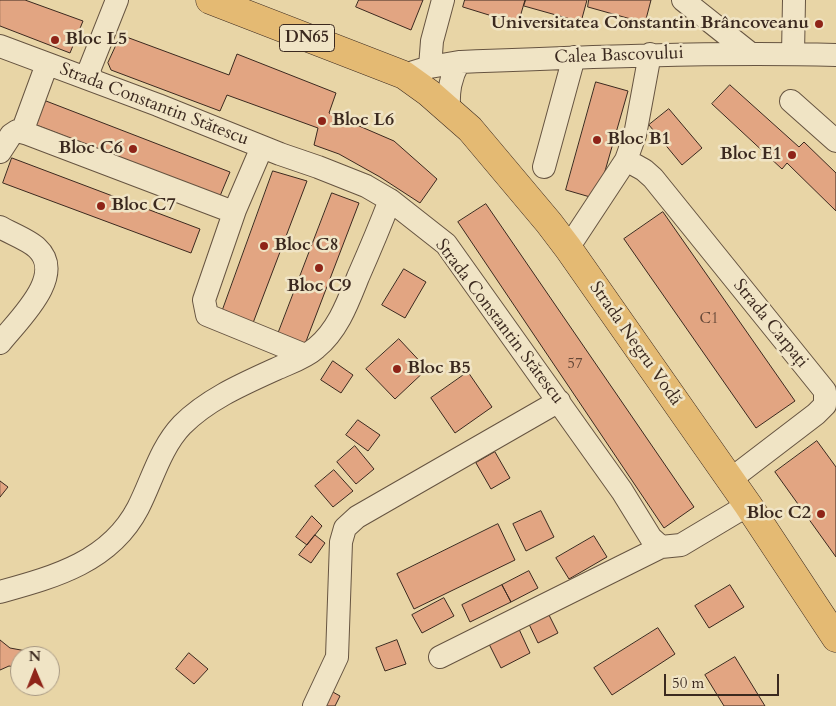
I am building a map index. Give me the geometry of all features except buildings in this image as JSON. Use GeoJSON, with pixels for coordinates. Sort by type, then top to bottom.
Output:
{"type":"FeatureCollection","features":[{"type":"Feature","properties":{"kind":"main road","name":"DN65"},"geometry":{"type":"LineString","coordinates":[[210,0],[404,75]]}},
{"type":"Feature","properties":{"kind":"main road","name":"Strada Negru Vodă"},"geometry":{"type":"LineString","coordinates":[[404,75],[430,92],[470,129],[549,223],[731,479],[836,638]]}},
{"type":"Feature","properties":{"kind":"street"},"geometry":{"type":"LineString","coordinates":[[86,78],[117,0]]}},
{"type":"Feature","properties":{"kind":"street"},"geometry":{"type":"LineString","coordinates":[[430,66],[432,40],[443,0]]}},
{"type":"Feature","properties":{"kind":"street"},"geometry":{"type":"LineString","coordinates":[[683,0],[751,54]]}},
{"type":"Feature","properties":{"kind":"street"},"geometry":{"type":"LineString","coordinates":[[793,54],[794,0]]}},
{"type":"Feature","properties":{"kind":"street","name":"Strada Constantin Stătescu"},"geometry":{"type":"LineString","coordinates":[[0,46],[366,186],[390,200],[446,244],[559,401],[622,492],[651,538],[661,547]]}},
{"type":"Feature","properties":{"kind":"street"},"geometry":{"type":"LineString","coordinates":[[568,248],[626,160],[634,135],[650,54]]}},
{"type":"Feature","properties":{"kind":"street","name":"Calea Bascovului"},"geometry":{"type":"LineString","coordinates":[[404,75],[430,66],[459,62],[650,54],[836,55]]}},
{"type":"Feature","properties":{"kind":"street"},"geometry":{"type":"LineString","coordinates":[[544,167],[574,57]]}},
{"type":"Feature","properties":{"kind":"street"},"geometry":{"type":"LineString","coordinates":[[449,110],[448,93],[452,75],[459,62]]}},
{"type":"Feature","properties":{"kind":"street"},"geometry":{"type":"LineString","coordinates":[[22,132],[47,64]]}},
{"type":"Feature","properties":{"kind":"street"},"geometry":{"type":"LineString","coordinates":[[791,100],[836,141]]}},
{"type":"Feature","properties":{"kind":"street"},"geometry":{"type":"LineString","coordinates":[[0,152],[11,134],[17,131],[22,132],[223,209],[236,210]]}},
{"type":"Feature","properties":{"kind":"street"},"geometry":{"type":"LineString","coordinates":[[262,147],[236,210],[204,300],[206,314],[305,355]]}},
{"type":"Feature","properties":{"kind":"street","name":"Strada Carpați"},"geometry":{"type":"LineString","coordinates":[[626,160],[644,170],[660,186],[824,391],[830,414],[816,414],[731,479]]}},
{"type":"Feature","properties":{"kind":"street"},"geometry":{"type":"LineString","coordinates":[[0,592],[44,580],[90,560],[118,538],[137,510],[166,448],[182,426],[207,404],[238,386],[316,349],[333,330],[347,304],[390,200]]}},
{"type":"Feature","properties":{"kind":"street"},"geometry":{"type":"LineString","coordinates":[[0,227],[37,248],[45,259],[47,275],[40,293],[0,343]]}},
{"type":"Feature","properties":{"kind":"street"},"geometry":{"type":"LineString","coordinates":[[314,706],[337,657],[341,542],[345,528],[357,517],[559,401]]}},
{"type":"Feature","properties":{"kind":"street"},"geometry":{"type":"LineString","coordinates":[[440,657],[661,547],[681,545],[748,504]]}},
{"type":"Feature","properties":{"kind":"place","name":"Universitatea Constantin Brâncoveanu"},"geometry":{"type":"Point","coordinates":[819,24]}},
{"type":"Feature","properties":{"kind":"place","name":"Bloc L5"},"geometry":{"type":"Point","coordinates":[55,40]}},
{"type":"Feature","properties":{"kind":"place","name":"Bloc L6"},"geometry":{"type":"Point","coordinates":[322,121]}},
{"type":"Feature","properties":{"kind":"place","name":"Bloc B1"},"geometry":{"type":"Point","coordinates":[597,140]}},
{"type":"Feature","properties":{"kind":"place","name":"Bloc C6"},"geometry":{"type":"Point","coordinates":[133,149]}},
{"type":"Feature","properties":{"kind":"place","name":"Bloc E1"},"geometry":{"type":"Point","coordinates":[792,155]}},
{"type":"Feature","properties":{"kind":"place","name":"Bloc C7"},"geometry":{"type":"Point","coordinates":[101,206]}},
{"type":"Feature","properties":{"kind":"place","name":"Bloc C8"},"geometry":{"type":"Point","coordinates":[264,246]}},
{"type":"Feature","properties":{"kind":"place","name":"Bloc C9"},"geometry":{"type":"Point","coordinates":[319,268]}},
{"type":"Feature","properties":{"kind":"place","name":"Bloc B5"},"geometry":{"type":"Point","coordinates":[397,369]}},
{"type":"Feature","properties":{"kind":"place","name":"Bloc C2"},"geometry":{"type":"Point","coordinates":[821,514]}}]}
